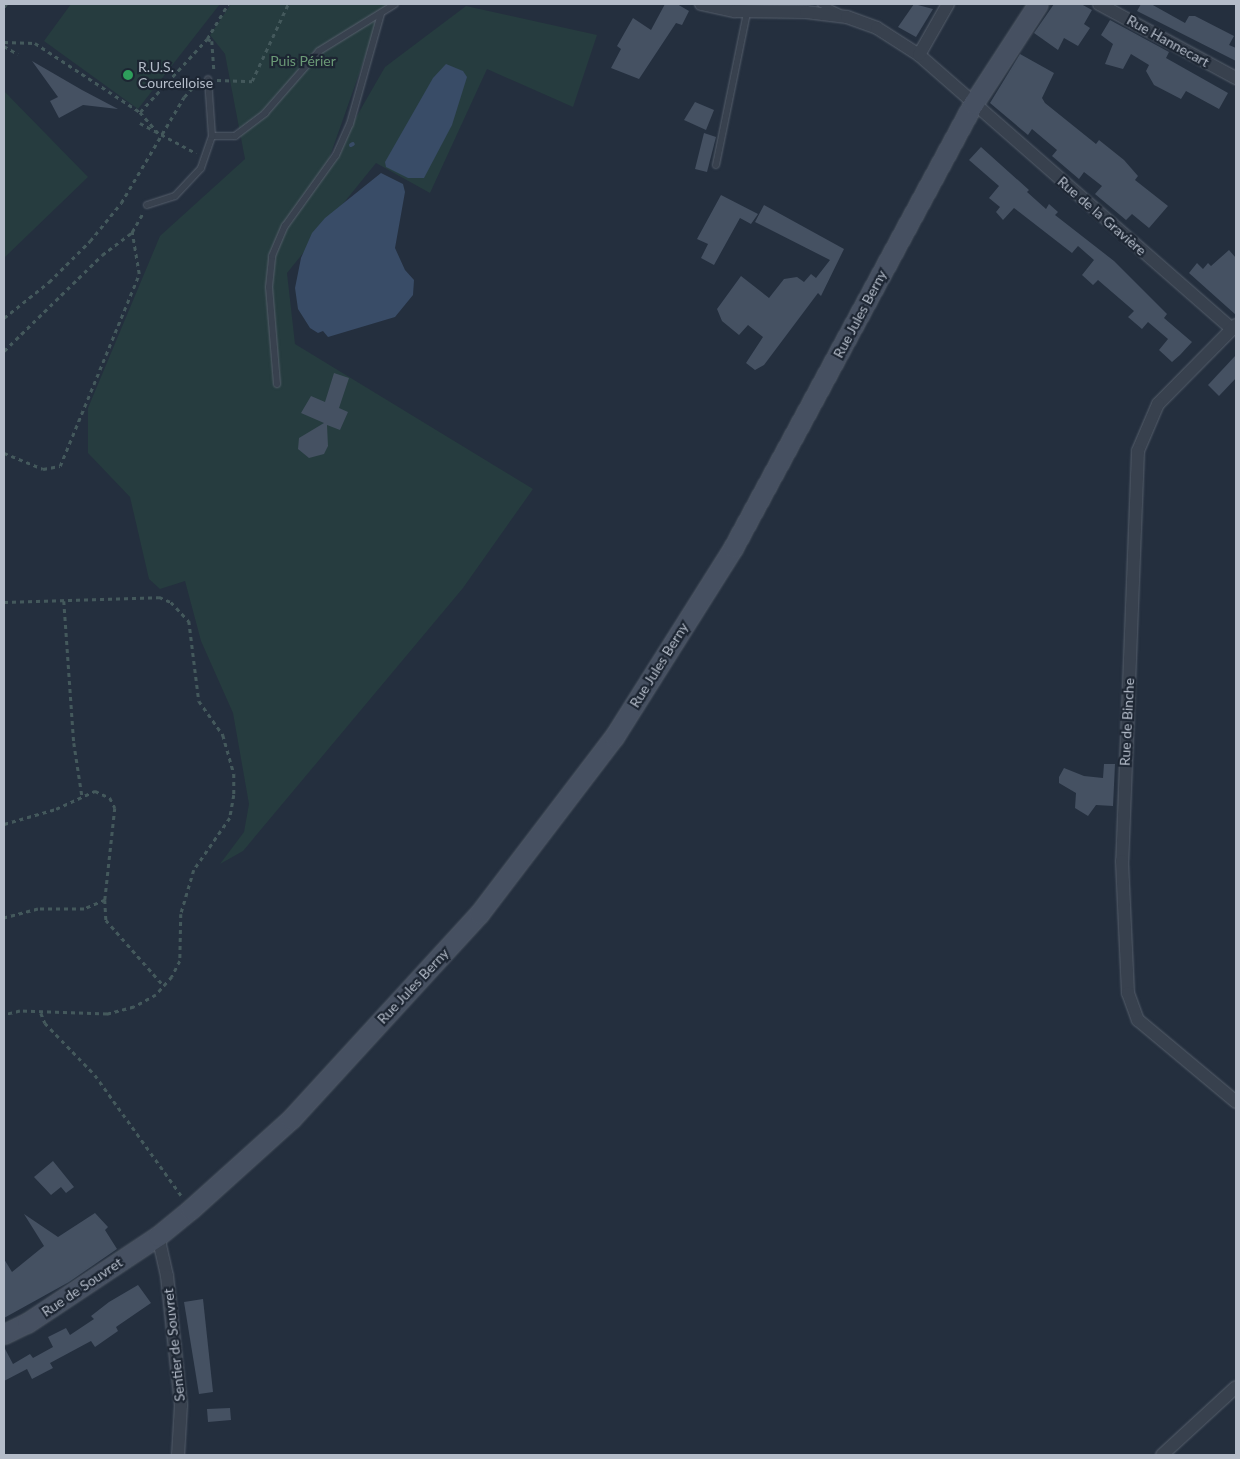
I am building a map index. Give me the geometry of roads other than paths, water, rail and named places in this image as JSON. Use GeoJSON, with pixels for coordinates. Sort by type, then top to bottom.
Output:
{"type":"FeatureCollection","features":[{"type":"Feature","properties":{"kind":"main road","name":"Rue Jules Berny"},"geometry":{"type":"LineString","coordinates":[[158,1236],[191,1209],[291,1119],[479,914],[614,736],[733,548],[973,104],[1038,4]]}},
{"type":"Feature","properties":{"kind":"main road","name":"Rue de Souvret"},"geometry":{"type":"LineString","coordinates":[[4,1334],[27,1323],[158,1236]]}},
{"type":"Feature","properties":{"kind":"street","name":"Rue de la Gravière"},"geometry":{"type":"LineString","coordinates":[[701,4],[747,12],[847,16],[877,28],[919,55],[973,104],[1235,327]]}},
{"type":"Feature","properties":{"kind":"street"},"geometry":{"type":"LineString","coordinates":[[919,55],[948,4]]}},
{"type":"Feature","properties":{"kind":"street","name":"Rue Hannecart"},"geometry":{"type":"LineString","coordinates":[[1099,4],[1236,78]]}},
{"type":"Feature","properties":{"kind":"street","name":"Rue de Binche"},"geometry":{"type":"LineString","coordinates":[[1235,327],[1158,404],[1138,451],[1122,861],[1128,993],[1138,1020],[1236,1102]]}},
{"type":"Feature","properties":{"kind":"street","name":"Sentier de Souvret"},"geometry":{"type":"LineString","coordinates":[[158,1236],[167,1276],[181,1405],[178,1455]]}},
{"type":"Feature","properties":{"kind":"street"},"geometry":{"type":"LineString","coordinates":[[1162,1455],[1236,1387]]}},
{"type":"Feature","properties":{"kind":"lane"},"geometry":{"type":"LineString","coordinates":[[212,136],[235,136],[264,113],[319,51],[395,4]]}},
{"type":"Feature","properties":{"kind":"lane"},"geometry":{"type":"LineString","coordinates":[[821,4],[847,16]]}},
{"type":"Feature","properties":{"kind":"lane"},"geometry":{"type":"LineString","coordinates":[[716,165],[747,12]]}},
{"type":"Feature","properties":{"kind":"lane"},"geometry":{"type":"LineString","coordinates":[[277,384],[269,286],[272,256],[286,226],[336,155],[350,124],[381,14]]}},
{"type":"Feature","properties":{"kind":"lane"},"geometry":{"type":"LineString","coordinates":[[147,205],[175,196],[201,168],[212,136],[208,79]]}},
{"type":"Feature","properties":{"kind":"water"},"geometry":{"type":"Polygon","coordinates":[[[446,64],[463,71],[467,77],[452,125],[424,178],[408,178],[386,167],[385,162],[433,78],[446,64]]]}},
{"type":"Feature","properties":{"kind":"water"},"geometry":{"type":"Polygon","coordinates":[[[381,173],[403,184],[405,192],[395,248],[405,270],[414,280],[413,295],[395,317],[328,337],[323,331],[318,333],[310,328],[298,309],[295,288],[301,258],[312,233],[325,218],[381,173]]]}},
{"type":"Feature","properties":{"kind":"place","name":"R.U.S. Courcelloise"},"geometry":{"type":"Point","coordinates":[128,75]}},
{"type":"Feature","properties":{"kind":"park label","name":"Puis Périer"},"geometry":{"type":"Point","coordinates":[303,61]}}]}
